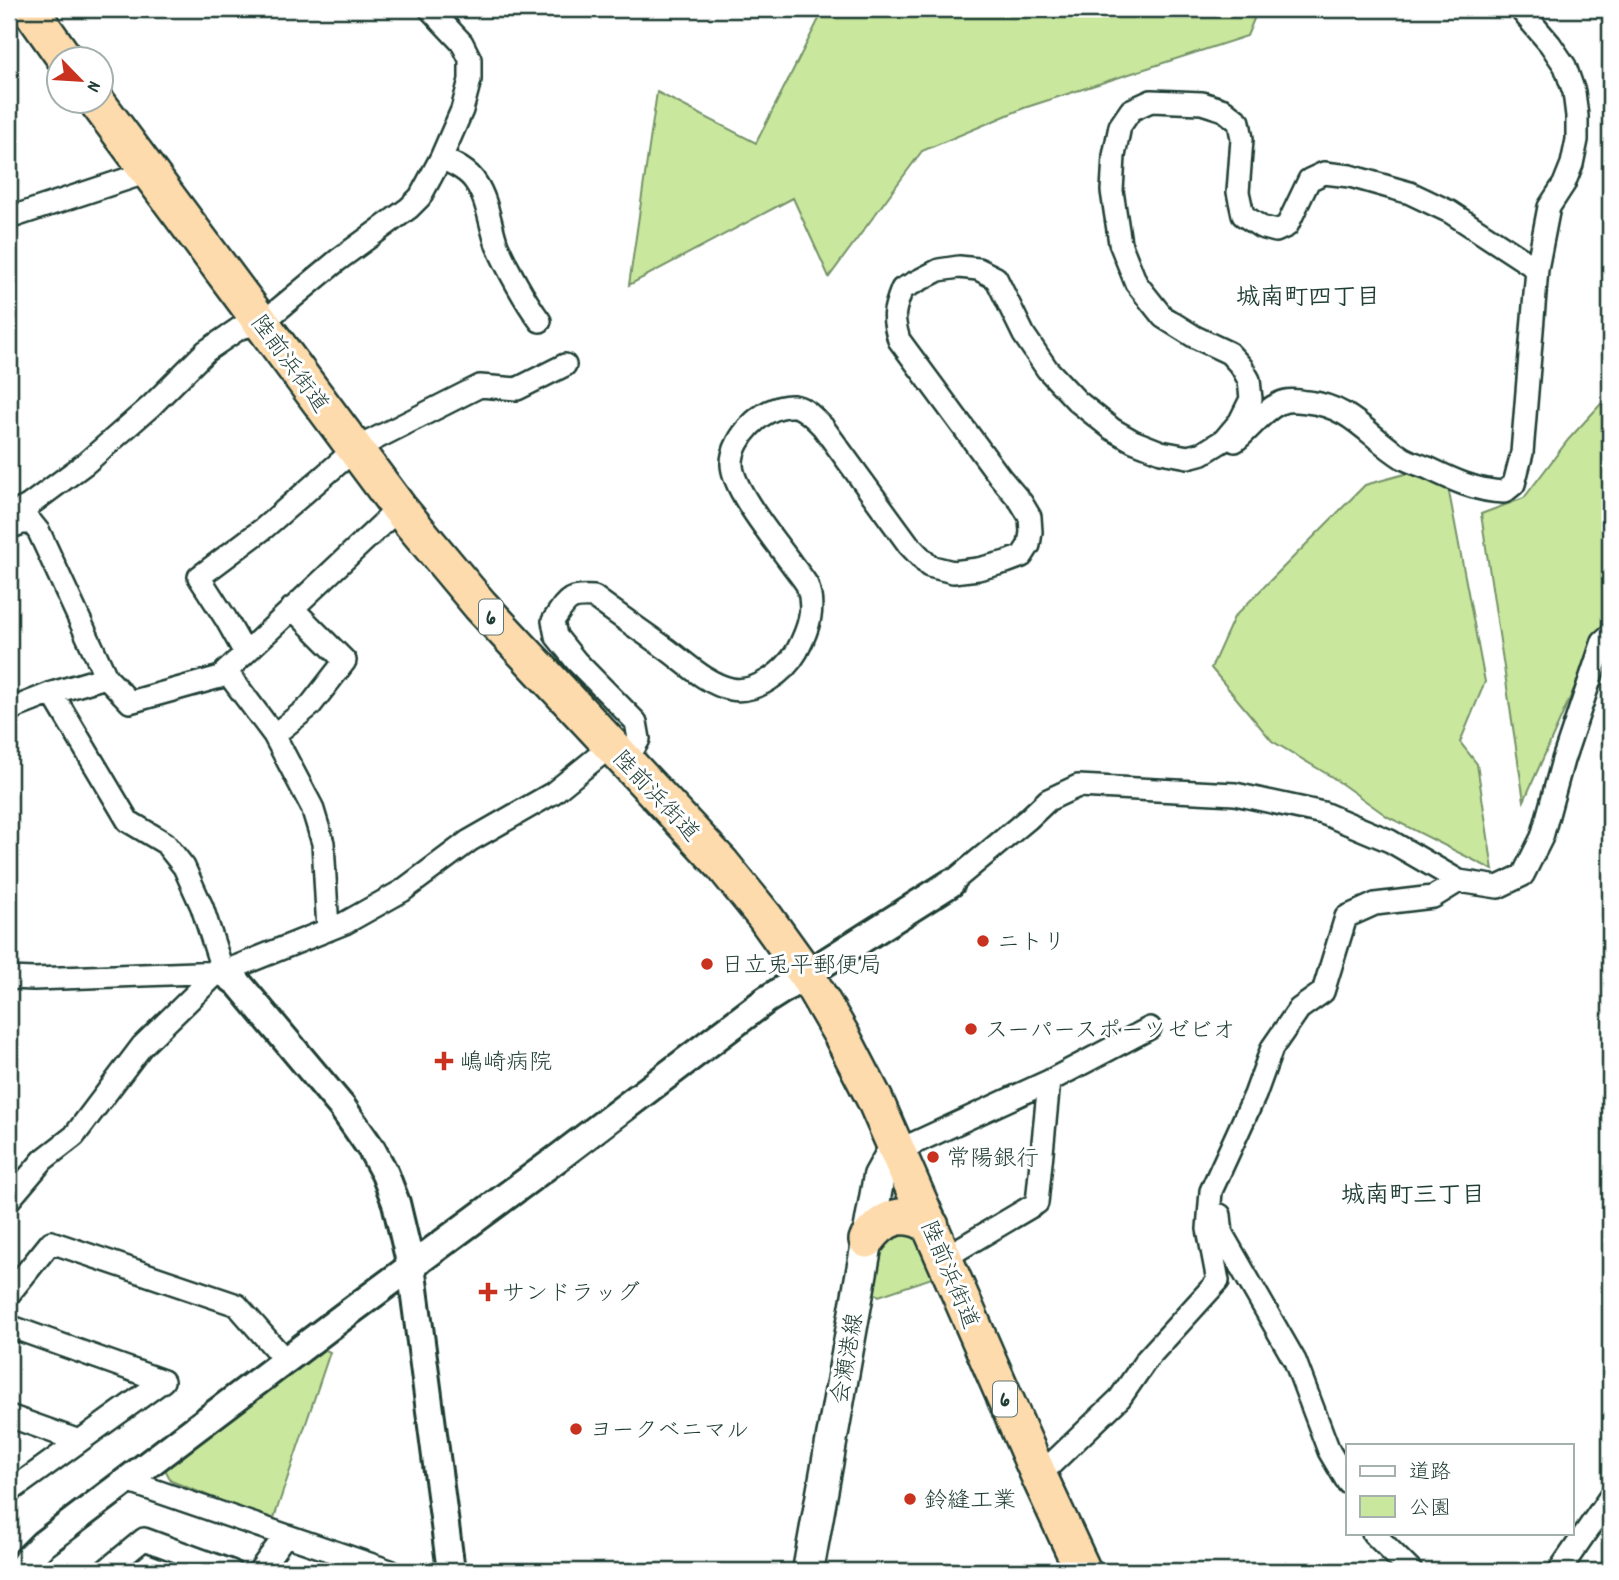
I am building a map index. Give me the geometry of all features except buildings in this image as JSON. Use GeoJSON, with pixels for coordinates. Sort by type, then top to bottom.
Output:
{"type":"FeatureCollection","features":[{"type":"Feature","properties":{"kind":"highway"},"geometry":{"type":"LineString","coordinates":[[30,9],[56,46]]}},
{"type":"Feature","properties":{"kind":"highway","name":"陸前浜街道"},"geometry":{"type":"LineString","coordinates":[[107,116],[399,508],[480,605],[722,864],[806,974],[875,1100],[1083,1571]]}},
{"type":"Feature","properties":{"kind":"highway"},"geometry":{"type":"LineString","coordinates":[[867,1240],[885,1221],[898,1216],[921,1220],[931,1226]]}},
{"type":"Feature","properties":{"kind":"main road","name":"会瀬港線"},"geometry":{"type":"LineString","coordinates":[[808,1571],[879,1176],[889,1157],[897,1151]]}},
{"type":"Feature","properties":{"kind":"street"},"geometry":{"type":"LineString","coordinates":[[9,515],[28,506],[86,463],[151,406],[206,351],[240,328],[262,323],[420,197],[462,110],[470,80],[470,59],[462,43],[430,9]]}},
{"type":"Feature","properties":{"kind":"street"},"geometry":{"type":"LineString","coordinates":[[9,978],[220,973],[345,923],[401,891],[468,841],[618,754],[639,739],[636,722],[576,661],[556,636],[553,621],[566,601],[579,596],[594,597],[710,681],[733,689],[754,687],[771,678],[791,661],[808,627],[812,606],[806,584],[751,507],[738,484],[732,464],[736,448],[745,432],[756,419],[772,410],[793,406],[808,413],[823,427],[909,545],[929,566],[953,572],[978,569],[1022,556],[1029,545],[1030,517],[899,340],[893,321],[895,306],[902,289],[939,270],[959,267],[978,269],[996,278],[1024,335],[1047,369],[1077,401],[1112,429],[1133,441],[1161,452],[1199,460],[1218,455],[1262,415],[1281,402],[1294,400],[1320,403],[1363,426],[1404,458],[1485,492],[1504,492],[1514,484],[1522,453],[1537,269],[1549,207],[1564,184],[1577,140],[1574,92],[1565,66],[1520,9]]}},
{"type":"Feature","properties":{"kind":"street"},"geometry":{"type":"LineString","coordinates":[[1188,457],[1203,453],[1224,440],[1240,421],[1251,399],[1249,380],[1229,353],[1195,337],[1163,317],[1136,283],[1120,243],[1112,191],[1114,156],[1120,125],[1131,110],[1151,101],[1202,103],[1224,110],[1239,122],[1242,139],[1238,192],[1243,215],[1261,227],[1276,231],[1287,226],[1309,180],[1325,173],[1350,176],[1410,193],[1450,212],[1537,269]]}},
{"type":"Feature","properties":{"kind":"street"},"geometry":{"type":"LineString","coordinates":[[441,158],[470,175],[477,184],[484,198],[498,246],[529,306],[540,321]]}},
{"type":"Feature","properties":{"kind":"street"},"geometry":{"type":"LineString","coordinates":[[9,218],[148,172]]}},
{"type":"Feature","properties":{"kind":"street"},"geometry":{"type":"LineString","coordinates":[[245,653],[199,577],[263,529],[355,449],[480,386],[517,389],[565,365]]}},
{"type":"Feature","properties":{"kind":"street"},"geometry":{"type":"LineString","coordinates":[[9,527],[32,523],[39,532],[106,677],[130,702],[220,677],[399,508]]}},
{"type":"Feature","properties":{"kind":"street"},"geometry":{"type":"LineString","coordinates":[[274,735],[310,706],[345,661],[292,608]]}},
{"type":"Feature","properties":{"kind":"street"},"geometry":{"type":"LineString","coordinates":[[20,1571],[43,1544],[766,1000],[951,883],[1048,800],[1078,786],[1234,794],[1323,813],[1390,841],[1459,881],[1498,887],[1523,875],[1542,837],[1567,747],[1603,642],[1610,635]]}},
{"type":"Feature","properties":{"kind":"street"},"geometry":{"type":"LineString","coordinates":[[226,671],[274,735],[312,807],[323,843],[328,930]]}},
{"type":"Feature","properties":{"kind":"street"},"geometry":{"type":"LineString","coordinates":[[9,710],[52,693],[106,677]]}},
{"type":"Feature","properties":{"kind":"street"},"geometry":{"type":"LineString","coordinates":[[52,693],[128,821],[165,843],[184,867],[202,907],[220,973],[238,982],[279,1030],[342,1107],[385,1174],[396,1203],[411,1266],[451,1571]]}},
{"type":"Feature","properties":{"kind":"street"},"geometry":{"type":"LineString","coordinates":[[1039,1476],[1120,1398],[1147,1359],[1218,1281],[1208,1229],[1211,1191],[1255,1095],[1272,1048],[1299,1009],[1323,992],[1346,917],[1375,904],[1433,897],[1459,881]]}},
{"type":"Feature","properties":{"kind":"street"},"geometry":{"type":"LineString","coordinates":[[9,1200],[43,1160],[74,1136],[142,1046],[220,973]]}},
{"type":"Feature","properties":{"kind":"street"},"geometry":{"type":"LineString","coordinates":[[897,1151],[1049,1081],[1150,1028]]}},
{"type":"Feature","properties":{"kind":"street"},"geometry":{"type":"LineString","coordinates":[[944,1258],[1037,1203],[1049,1081]]}},
{"type":"Feature","properties":{"kind":"street"},"geometry":{"type":"LineString","coordinates":[[1217,1178],[1222,1234],[1295,1360],[1329,1451],[1346,1480]]}},
{"type":"Feature","properties":{"kind":"street"},"geometry":{"type":"LineString","coordinates":[[9,1294],[51,1242],[237,1305],[285,1360]]}},
{"type":"Feature","properties":{"kind":"street"},"geometry":{"type":"LineString","coordinates":[[9,1326],[163,1381],[9,1492]]}},
{"type":"Feature","properties":{"kind":"street"},"geometry":{"type":"LineString","coordinates":[[9,1416],[79,1441]]}},
{"type":"Feature","properties":{"kind":"street"},"geometry":{"type":"LineString","coordinates":[[127,1481],[390,1571]]}},
{"type":"Feature","properties":{"kind":"street"},"geometry":{"type":"LineString","coordinates":[[1559,1571],[1610,1497]]}},
{"type":"Feature","properties":{"kind":"street"},"geometry":{"type":"LineString","coordinates":[[1374,1534],[1411,1571]]}},
{"type":"Feature","properties":{"kind":"street"},"geometry":{"type":"LineString","coordinates":[[259,1571],[285,1536]]}},
{"type":"Feature","properties":{"kind":"street"},"geometry":{"type":"LineString","coordinates":[[105,1571],[144,1539],[231,1571]]}},
{"type":"Feature","properties":{"kind":"green space"},"geometry":{"type":"Polygon","coordinates":[[[824,9],[1258,9],[1247,36],[1024,108],[922,151],[829,277],[793,198],[629,285],[657,92],[756,143],[824,9]]]}},
{"type":"Feature","properties":{"kind":"green space"},"geometry":{"type":"Polygon","coordinates":[[[1610,394],[1610,608],[1524,801],[1481,514],[1524,498],[1568,440],[1610,394]]]}},
{"type":"Feature","properties":{"kind":"green space"},"geometry":{"type":"Polygon","coordinates":[[[1412,472],[1448,487],[1485,682],[1460,742],[1477,764],[1493,870],[1388,817],[1332,777],[1272,741],[1211,668],[1234,617],[1365,485],[1412,472]]]}},
{"type":"Feature","properties":{"kind":"green space"},"geometry":{"type":"Polygon","coordinates":[[[897,1228],[917,1230],[935,1277],[879,1296],[866,1287],[875,1242],[897,1228]]]}},
{"type":"Feature","properties":{"kind":"green space"},"geometry":{"type":"Polygon","coordinates":[[[319,1347],[330,1352],[273,1521],[171,1481],[163,1465],[319,1347]]]}},
{"type":"Feature","properties":{"kind":"place","name":"ニトリ"},"geometry":{"type":"Point","coordinates":[983,941]}},
{"type":"Feature","properties":{"kind":"place","name":"日立兎平郵便局"},"geometry":{"type":"Point","coordinates":[707,964]}},
{"type":"Feature","properties":{"kind":"place","name":"スーパースポーツゼビオ"},"geometry":{"type":"Point","coordinates":[971,1029]}},
{"type":"Feature","properties":{"kind":"place","name":"嶋崎病院"},"geometry":{"type":"Point","coordinates":[444,1061]}},
{"type":"Feature","properties":{"kind":"place","name":"常陽銀行"},"geometry":{"type":"Point","coordinates":[933,1157]}},
{"type":"Feature","properties":{"kind":"place","name":"サンドラッグ"},"geometry":{"type":"Point","coordinates":[488,1292]}},
{"type":"Feature","properties":{"kind":"place","name":"ヨークベニマル"},"geometry":{"type":"Point","coordinates":[576,1429]}},
{"type":"Feature","properties":{"kind":"place","name":"鈴縫工業"},"geometry":{"type":"Point","coordinates":[910,1499]}},
{"type":"Feature","properties":{"kind":"district","name":"城南町四丁目"},"geometry":{"type":"Point","coordinates":[1308,296]}},
{"type":"Feature","properties":{"kind":"district","name":"城南町三丁目"},"geometry":{"type":"Point","coordinates":[1413,1194]}}]}
